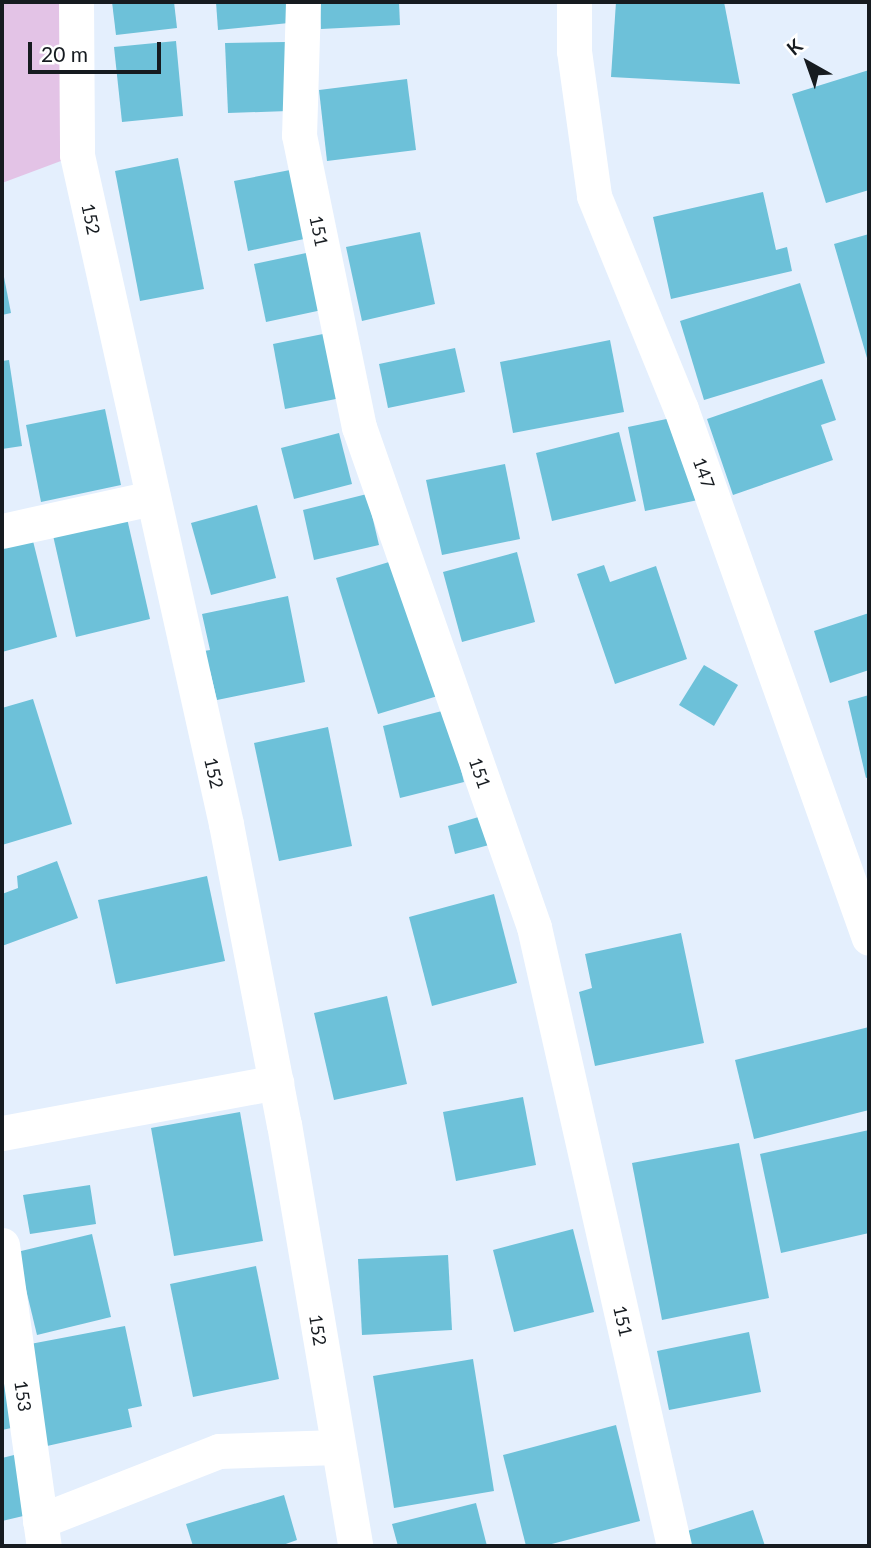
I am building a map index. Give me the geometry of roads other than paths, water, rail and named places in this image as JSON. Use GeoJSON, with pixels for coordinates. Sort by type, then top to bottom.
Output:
{"type":"FeatureCollection","features":[{"type":"Feature","properties":{"kind":"street","name":"152"},"geometry":{"type":"LineString","coordinates":[[76,2],[77,155],[226,824],[276,1082],[355,1546]]}},
{"type":"Feature","properties":{"kind":"street","name":"151"},"geometry":{"type":"LineString","coordinates":[[303,2],[299,135],[359,427],[534,927],[674,1546]]}},
{"type":"Feature","properties":{"kind":"street","name":"147"},"geometry":{"type":"LineString","coordinates":[[574,2],[574,51],[594,196],[681,409],[869,938]]}},
{"type":"Feature","properties":{"kind":"street"},"geometry":{"type":"LineString","coordinates":[[2,531],[152,498]]}},
{"type":"Feature","properties":{"kind":"street"},"geometry":{"type":"LineString","coordinates":[[2,1133],[276,1082]]}},
{"type":"Feature","properties":{"kind":"street","name":"153"},"geometry":{"type":"LineString","coordinates":[[2,1245],[42,1534]]}},
{"type":"Feature","properties":{"kind":"street"},"geometry":{"type":"LineString","coordinates":[[42,1534],[125,1484],[219,1451],[337,1447]]}}]}
